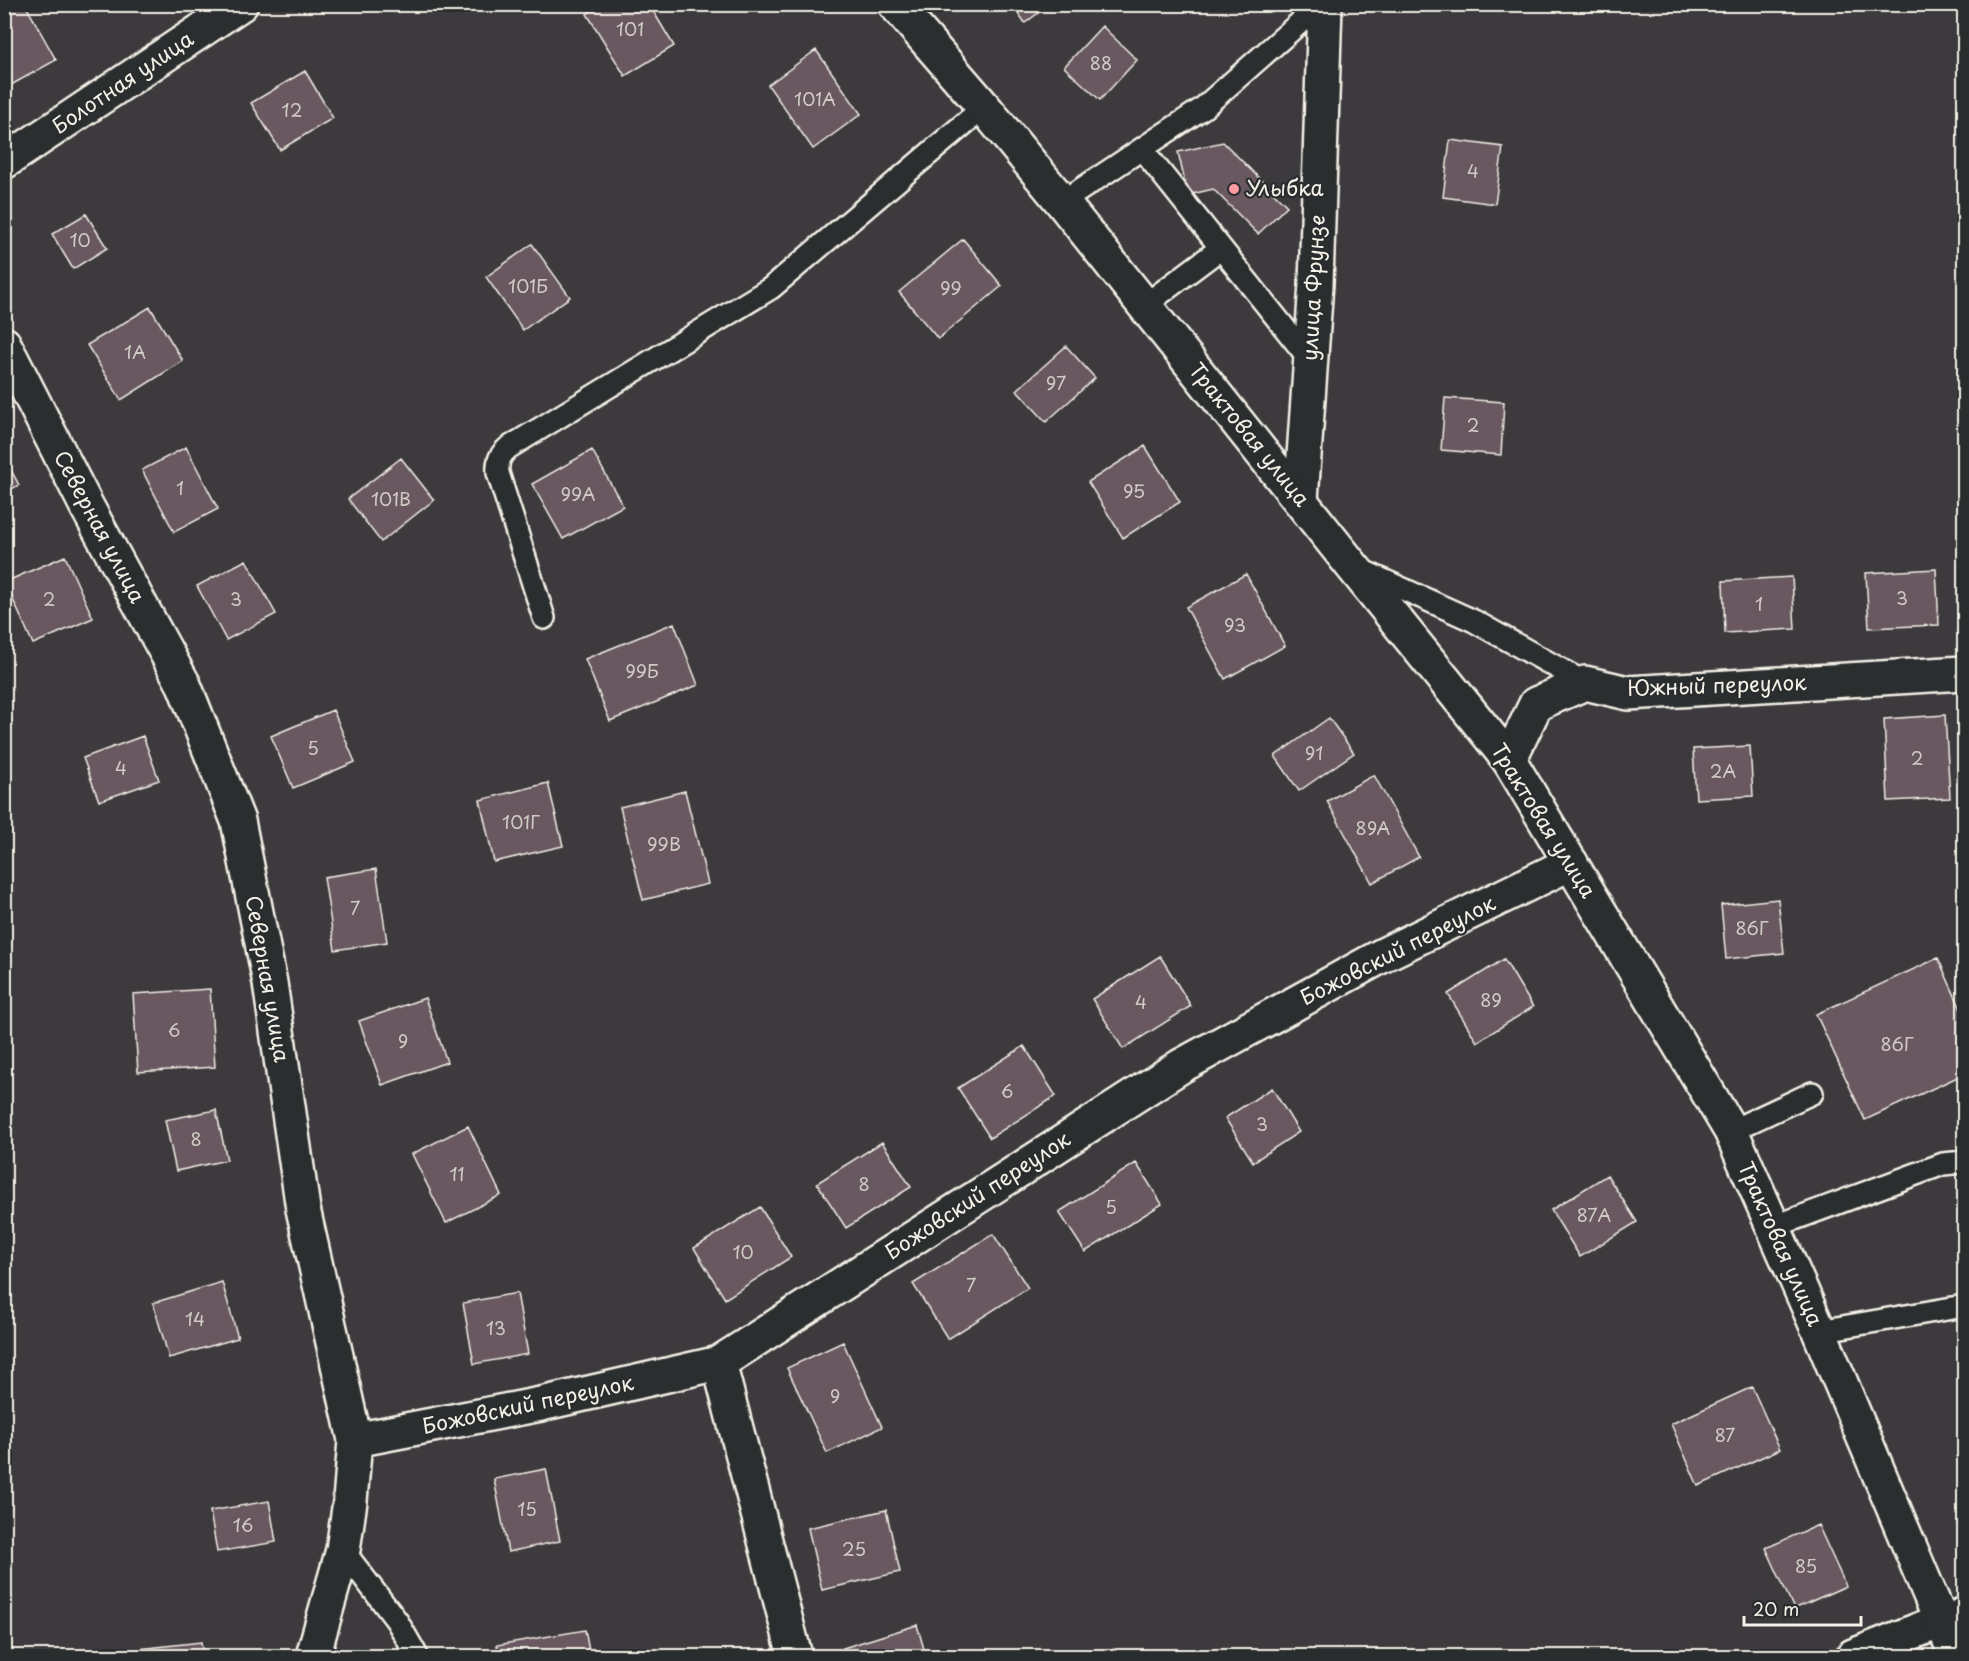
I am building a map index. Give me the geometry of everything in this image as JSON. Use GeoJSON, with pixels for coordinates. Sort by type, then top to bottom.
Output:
{"type":"FeatureCollection","features":[{"type":"Feature","properties":{"kind":"street","name":"Болотная улица"},"geometry":{"type":"LineString","coordinates":[[4,162],[241,4]]}},
{"type":"Feature","properties":{"kind":"street","name":"Трактовая улица"},"geometry":{"type":"LineString","coordinates":[[896,4],[984,106],[1062,202],[1509,760],[1731,1131],[1819,1331],[1953,1614],[1957,1656]]}},
{"type":"Feature","properties":{"kind":"street","name":"улица Фрунзе"},"geometry":{"type":"LineString","coordinates":[[1300,499],[1316,284],[1323,4]]}},
{"type":"Feature","properties":{"kind":"street","name":"Северная улица"},"geometry":{"type":"LineString","coordinates":[[4,344],[87,507],[184,685],[238,821],[270,983],[303,1209],[355,1440],[343,1550],[312,1656]]}},
{"type":"Feature","properties":{"kind":"street","name":"Южный переулок"},"geometry":{"type":"LineString","coordinates":[[1585,683],[1628,693],[1965,673]]}},
{"type":"Feature","properties":{"kind":"street"},"geometry":{"type":"LineString","coordinates":[[1509,760],[1536,704],[1585,683]]}},
{"type":"Feature","properties":{"kind":"street","name":"Божовский переулок"},"geometry":{"type":"LineString","coordinates":[[355,1440],[541,1404],[719,1363],[1181,1066],[1385,954],[1571,863]]}},
{"type":"Feature","properties":{"kind":"street"},"geometry":{"type":"LineString","coordinates":[[719,1363],[795,1656]]}},
{"type":"Feature","properties":{"kind":"street"},"geometry":{"type":"LineString","coordinates":[[1853,1656],[1953,1614]]}},
{"type":"Feature","properties":{"kind":"lane"},"geometry":{"type":"LineString","coordinates":[[1062,202],[1203,108],[1323,4]]}},
{"type":"Feature","properties":{"kind":"lane"},"geometry":{"type":"LineString","coordinates":[[543,618],[498,472],[498,460],[501,454],[567,411],[771,288],[984,106]]}},
{"type":"Feature","properties":{"kind":"lane"},"geometry":{"type":"LineString","coordinates":[[1142,149],[1311,361]]}},
{"type":"Feature","properties":{"kind":"lane"},"geometry":{"type":"LineString","coordinates":[[1145,305],[1221,248]]}},
{"type":"Feature","properties":{"kind":"lane"},"geometry":{"type":"LineString","coordinates":[[1353,567],[1474,621],[1585,683]]}},
{"type":"Feature","properties":{"kind":"lane"},"geometry":{"type":"LineString","coordinates":[[1731,1131],[1812,1093]]}},
{"type":"Feature","properties":{"kind":"lane"},"geometry":{"type":"LineString","coordinates":[[1773,1227],[1943,1164],[1965,1162]]}},
{"type":"Feature","properties":{"kind":"lane"},"geometry":{"type":"LineString","coordinates":[[1819,1331],[1965,1306]]}},
{"type":"Feature","properties":{"kind":"lane"},"geometry":{"type":"LineString","coordinates":[[343,1550],[397,1621],[417,1656]]}},
{"type":"Feature","properties":{"kind":"building"},"geometry":{"type":"Polygon","coordinates":[[[4,4],[25,4],[56,60],[4,89],[4,4]]]}},
{"type":"Feature","properties":{"kind":"building"},"geometry":{"type":"Polygon","coordinates":[[[602,4],[649,4],[674,46],[625,76],[587,14],[602,4]]]}},
{"type":"Feature","properties":{"kind":"building"},"geometry":{"type":"Polygon","coordinates":[[[1012,4],[1050,4],[1025,23],[1012,4]]]}},
{"type":"Feature","properties":{"kind":"building"},"geometry":{"type":"Polygon","coordinates":[[[1102,26],[1137,60],[1100,100],[1064,67],[1102,26]]]}},
{"type":"Feature","properties":{"kind":"building"},"geometry":{"type":"Polygon","coordinates":[[[816,50],[861,114],[813,149],[768,85],[816,50]]]}},
{"type":"Feature","properties":{"kind":"building"},"geometry":{"type":"Polygon","coordinates":[[[305,71],[333,118],[280,150],[251,103],[305,71]]]}},
{"type":"Feature","properties":{"kind":"building"},"geometry":{"type":"Polygon","coordinates":[[[1450,140],[1503,147],[1495,204],[1443,197],[1450,140]]]}},
{"type":"Feature","properties":{"kind":"building"},"geometry":{"type":"Polygon","coordinates":[[[1223,142],[1287,206],[1258,234],[1213,189],[1188,195],[1178,152],[1223,142]]]}},
{"type":"Feature","properties":{"kind":"building"},"geometry":{"type":"Polygon","coordinates":[[[86,214],[107,248],[73,269],[52,234],[86,214]]]}},
{"type":"Feature","properties":{"kind":"building"},"geometry":{"type":"Polygon","coordinates":[[[963,239],[1002,286],[938,339],[899,292],[963,239]]]}},
{"type":"Feature","properties":{"kind":"building"},"geometry":{"type":"Polygon","coordinates":[[[532,244],[570,297],[523,330],[486,277],[532,244]]]}},
{"type":"Feature","properties":{"kind":"building"},"geometry":{"type":"Polygon","coordinates":[[[150,307],[183,361],[121,400],[87,345],[150,307]]]}},
{"type":"Feature","properties":{"kind":"building"},"geometry":{"type":"Polygon","coordinates":[[[1066,346],[1095,378],[1046,422],[1017,390],[1066,346]]]}},
{"type":"Feature","properties":{"kind":"building"},"geometry":{"type":"Polygon","coordinates":[[[1445,398],[1504,402],[1501,455],[1441,450],[1445,398]]]}},
{"type":"Feature","properties":{"kind":"building"},"geometry":{"type":"Polygon","coordinates":[[[1145,446],[1180,502],[1123,538],[1088,482],[1145,446]]]}},
{"type":"Feature","properties":{"kind":"building"},"geometry":{"type":"Polygon","coordinates":[[[186,447],[218,509],[174,532],[142,470],[186,447]]]}},
{"type":"Feature","properties":{"kind":"building"},"geometry":{"type":"Polygon","coordinates":[[[592,450],[623,506],[563,539],[532,484],[592,450]]]}},
{"type":"Feature","properties":{"kind":"building"},"geometry":{"type":"Polygon","coordinates":[[[4,457],[19,485],[4,493],[4,457]]]}},
{"type":"Feature","properties":{"kind":"building"},"geometry":{"type":"Polygon","coordinates":[[[401,458],[434,500],[381,542],[348,499],[401,458]]]}},
{"type":"Feature","properties":{"kind":"building"},"geometry":{"type":"Polygon","coordinates":[[[65,556],[93,618],[33,644],[5,582],[65,556]]]}},
{"type":"Feature","properties":{"kind":"building"},"geometry":{"type":"Polygon","coordinates":[[[246,560],[276,614],[226,640],[197,586],[246,560]]]}},
{"type":"Feature","properties":{"kind":"building"},"geometry":{"type":"Polygon","coordinates":[[[1936,569],[1939,625],[1869,628],[1866,573],[1936,569]]]}},
{"type":"Feature","properties":{"kind":"building"},"geometry":{"type":"Polygon","coordinates":[[[1246,574],[1285,646],[1225,679],[1186,607],[1246,574]]]}},
{"type":"Feature","properties":{"kind":"building"},"geometry":{"type":"Polygon","coordinates":[[[1792,577],[1795,629],[1725,633],[1723,581],[1792,577]]]}},
{"type":"Feature","properties":{"kind":"building"},"geometry":{"type":"Polygon","coordinates":[[[674,623],[698,685],[610,721],[585,659],[674,623]]]}},
{"type":"Feature","properties":{"kind":"building"},"geometry":{"type":"Polygon","coordinates":[[[333,710],[355,762],[293,788],[271,736],[333,710]]]}},
{"type":"Feature","properties":{"kind":"building"},"geometry":{"type":"Polygon","coordinates":[[[1945,715],[1950,798],[1888,801],[1884,719],[1945,715]]]}},
{"type":"Feature","properties":{"kind":"building"},"geometry":{"type":"Polygon","coordinates":[[[1329,718],[1354,753],[1299,791],[1275,756],[1329,718]]]}},
{"type":"Feature","properties":{"kind":"building"},"geometry":{"type":"Polygon","coordinates":[[[143,736],[159,780],[99,801],[83,758],[143,736]]]}},
{"type":"Feature","properties":{"kind":"building"},"geometry":{"type":"Polygon","coordinates":[[[1750,746],[1753,796],[1696,799],[1693,749],[1750,746]]]}},
{"type":"Feature","properties":{"kind":"building"},"geometry":{"type":"Polygon","coordinates":[[[1374,775],[1419,857],[1372,883],[1327,801],[1374,775]]]}},
{"type":"Feature","properties":{"kind":"building"},"geometry":{"type":"Polygon","coordinates":[[[548,783],[563,846],[494,862],[480,800],[548,783]]]}},
{"type":"Feature","properties":{"kind":"building"},"geometry":{"type":"Polygon","coordinates":[[[685,791],[708,884],[643,900],[620,807],[685,791]]]}},
{"type":"Feature","properties":{"kind":"building"},"geometry":{"type":"Polygon","coordinates":[[[376,869],[387,942],[335,950],[324,877],[376,869]]]}},
{"type":"Feature","properties":{"kind":"building"},"geometry":{"type":"Polygon","coordinates":[[[1778,899],[1784,953],[1726,959],[1721,905],[1778,899]]]}},
{"type":"Feature","properties":{"kind":"building"},"geometry":{"type":"Polygon","coordinates":[[[1160,956],[1191,1006],[1123,1049],[1092,999],[1160,956]]]}},
{"type":"Feature","properties":{"kind":"building"},"geometry":{"type":"Polygon","coordinates":[[[1938,958],[1964,1016],[1964,1074],[1865,1120],[1816,1014],[1938,958]]]}},
{"type":"Feature","properties":{"kind":"building"},"geometry":{"type":"Polygon","coordinates":[[[1504,959],[1533,1007],[1477,1042],[1448,994],[1504,959]]]}},
{"type":"Feature","properties":{"kind":"building"},"geometry":{"type":"Polygon","coordinates":[[[210,989],[215,1067],[138,1072],[133,994],[210,989]]]}},
{"type":"Feature","properties":{"kind":"building"},"geometry":{"type":"Polygon","coordinates":[[[425,998],[447,1062],[382,1085],[359,1021],[425,998]]]}},
{"type":"Feature","properties":{"kind":"building"},"geometry":{"type":"Polygon","coordinates":[[[1024,1046],[1056,1096],[990,1138],[958,1088],[1024,1046]]]}},
{"type":"Feature","properties":{"kind":"building"},"geometry":{"type":"Polygon","coordinates":[[[1272,1088],[1299,1132],[1253,1162],[1225,1118],[1272,1088]]]}},
{"type":"Feature","properties":{"kind":"building"},"geometry":{"type":"Polygon","coordinates":[[[216,1110],[227,1160],[176,1171],[165,1120],[216,1110]]]}},
{"type":"Feature","properties":{"kind":"building"},"geometry":{"type":"Polygon","coordinates":[[[468,1126],[501,1195],[446,1223],[412,1154],[468,1126]]]}},
{"type":"Feature","properties":{"kind":"building"},"geometry":{"type":"Polygon","coordinates":[[[882,1142],[911,1187],[846,1228],[817,1183],[882,1142]]]}},
{"type":"Feature","properties":{"kind":"building"},"geometry":{"type":"Polygon","coordinates":[[[1136,1163],[1162,1204],[1085,1252],[1059,1212],[1136,1163]]]}},
{"type":"Feature","properties":{"kind":"building"},"geometry":{"type":"Polygon","coordinates":[[[1607,1175],[1637,1222],[1580,1257],[1551,1210],[1607,1175]]]}},
{"type":"Feature","properties":{"kind":"building"},"geometry":{"type":"Polygon","coordinates":[[[760,1207],[791,1257],[725,1299],[694,1248],[760,1207]]]}},
{"type":"Feature","properties":{"kind":"building"},"geometry":{"type":"Polygon","coordinates":[[[993,1234],[1028,1288],[948,1339],[913,1284],[993,1234]]]}},
{"type":"Feature","properties":{"kind":"building"},"geometry":{"type":"Polygon","coordinates":[[[222,1282],[238,1338],[169,1358],[153,1303],[222,1282]]]}},
{"type":"Feature","properties":{"kind":"building"},"geometry":{"type":"Polygon","coordinates":[[[517,1293],[528,1354],[474,1364],[463,1303],[517,1293]]]}},
{"type":"Feature","properties":{"kind":"building"},"geometry":{"type":"Polygon","coordinates":[[[843,1342],[882,1427],[827,1453],[787,1368],[843,1342]]]}},
{"type":"Feature","properties":{"kind":"building"},"geometry":{"type":"Polygon","coordinates":[[[1752,1387],[1780,1449],[1698,1486],[1671,1424],[1752,1387]]]}},
{"type":"Feature","properties":{"kind":"building"},"geometry":{"type":"Polygon","coordinates":[[[546,1469],[560,1541],[508,1552],[494,1479],[546,1469]]]}},
{"type":"Feature","properties":{"kind":"building"},"geometry":{"type":"Polygon","coordinates":[[[269,1501],[276,1542],[217,1552],[210,1511],[269,1501]]]}},
{"type":"Feature","properties":{"kind":"building"},"geometry":{"type":"Polygon","coordinates":[[[886,1510],[900,1572],[822,1590],[808,1528],[886,1510]]]}},
{"type":"Feature","properties":{"kind":"building"},"geometry":{"type":"Polygon","coordinates":[[[1818,1525],[1846,1586],[1794,1609],[1766,1548],[1818,1525]]]}},
{"type":"Feature","properties":{"kind":"building"},"geometry":{"type":"Polygon","coordinates":[[[917,1625],[926,1656],[845,1656],[843,1648],[917,1625]]]}},
{"type":"Feature","properties":{"kind":"building"},"geometry":{"type":"Polygon","coordinates":[[[585,1630],[590,1656],[499,1656],[497,1645],[585,1630]]]}},
{"type":"Feature","properties":{"kind":"building"},"geometry":{"type":"Polygon","coordinates":[[[201,1642],[203,1656],[139,1656],[139,1649],[201,1642]]]}},
{"type":"Feature","properties":{"kind":"place","name":"Улыбка"},"geometry":{"type":"Point","coordinates":[1234,189]}}]}
